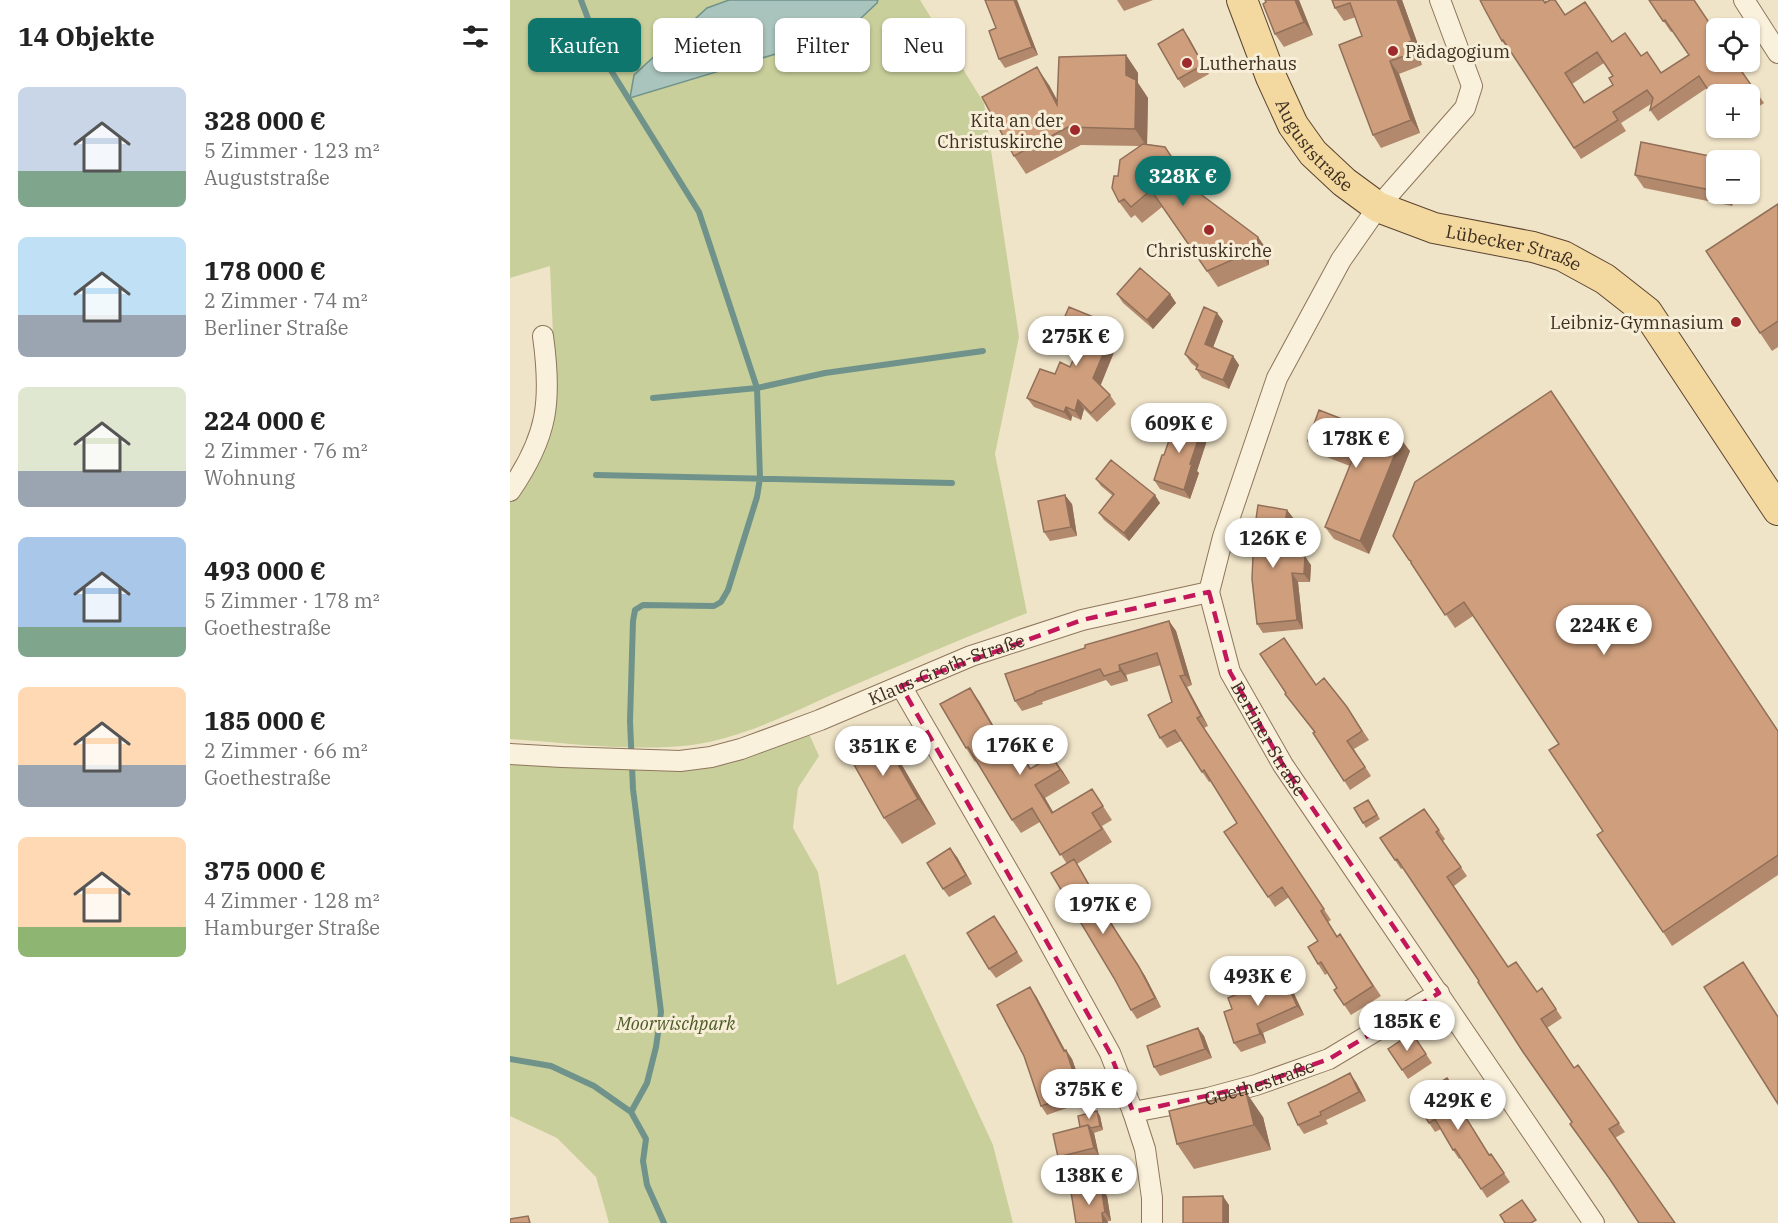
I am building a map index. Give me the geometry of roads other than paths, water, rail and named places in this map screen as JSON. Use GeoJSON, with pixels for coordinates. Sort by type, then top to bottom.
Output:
{"type":"FeatureCollection","features":[{"type":"Feature","properties":{"kind":"main road","name":"Auguststraße"},"geometry":{"type":"LineString","coordinates":[[1242,0],[1271,76],[1293,125],[1313,153],[1344,182],[1378,207]]}},
{"type":"Feature","properties":{"kind":"main road","name":"Lübecker Straße"},"geometry":{"type":"LineString","coordinates":[[1378,207],[1434,228],[1533,247],[1563,256],[1605,279],[1647,312],[1778,510]]}},
{"type":"Feature","properties":{"kind":"street"},"geometry":{"type":"LineString","coordinates":[[1378,207],[1465,108],[1472,86],[1440,0]]}},
{"type":"Feature","properties":{"kind":"street"},"geometry":{"type":"LineString","coordinates":[[1744,0],[1778,53]]}},
{"type":"Feature","properties":{"kind":"street","name":"Berliner Straße"},"geometry":{"type":"LineString","coordinates":[[1378,207],[1341,260],[1277,378],[1223,537],[1209,592],[1230,672],[1283,765],[1594,1223]]}},
{"type":"Feature","properties":{"kind":"street"},"geometry":{"type":"LineString","coordinates":[[510,491],[528,464],[543,428],[548,395],[543,336]]}},
{"type":"Feature","properties":{"kind":"street","name":"Klaus-Groth-Straße"},"geometry":{"type":"LineString","coordinates":[[510,754],[680,761],[711,757],[741,749],[820,720],[971,657],[1082,620],[1209,592]]}},
{"type":"Feature","properties":{"kind":"street"},"geometry":{"type":"LineString","coordinates":[[901,686],[1036,919],[1110,1053],[1145,1149],[1152,1198],[1152,1223]]}},
{"type":"Feature","properties":{"kind":"street","name":"Goethestraße"},"geometry":{"type":"LineString","coordinates":[[1133,1113],[1208,1098],[1267,1082],[1329,1059],[1439,993]]}},
{"type":"Feature","properties":{"kind":"water"},"geometry":{"type":"Polygon","coordinates":[[[729,0],[878,0],[861,18],[775,18],[775,54],[763,58],[763,18],[696,18],[707,8],[729,0]]]}},
{"type":"Feature","properties":{"kind":"water"},"geometry":{"type":"Polygon","coordinates":[[[653,58],[653,72],[716,72],[630,98],[634,75],[641,72],[641,69],[653,58]]]}},
{"type":"Feature","properties":{"kind":"waterway"},"geometry":{"type":"LineString","coordinates":[[581,0],[602,56],[699,212],[757,388],[760,478],[757,497],[728,590],[721,602],[714,606],[643,605],[635,610],[633,621],[630,721],[633,789],[661,1012],[656,1047],[647,1083],[631,1112]]}},
{"type":"Feature","properties":{"kind":"waterway"},"geometry":{"type":"LineString","coordinates":[[653,398],[757,388],[825,373],[983,351]]}},
{"type":"Feature","properties":{"kind":"waterway"},"geometry":{"type":"LineString","coordinates":[[596,475],[952,483]]}},
{"type":"Feature","properties":{"kind":"waterway"},"geometry":{"type":"LineString","coordinates":[[510,1059],[551,1066],[594,1086],[631,1112],[646,1139],[643,1161],[647,1185],[664,1223]]}},
{"type":"Feature","properties":{"kind":"place","name":"Pädagogium"},"geometry":{"type":"Point","coordinates":[1393,51]}},
{"type":"Feature","properties":{"kind":"place","name":"Lutherhaus"},"geometry":{"type":"Point","coordinates":[1187,63]}},
{"type":"Feature","properties":{"kind":"place","name":"Kita an der Christuskirche"},"geometry":{"type":"Point","coordinates":[1075,130]}},
{"type":"Feature","properties":{"kind":"place","name":"Christuskirche"},"geometry":{"type":"Point","coordinates":[1209,230]}},
{"type":"Feature","properties":{"kind":"place","name":"Leibniz-Gymnasium"},"geometry":{"type":"Point","coordinates":[1736,322]}},
{"type":"Feature","properties":{"kind":"park label","name":"Moorwischpark"},"geometry":{"type":"Point","coordinates":[676,1023]}}]}
